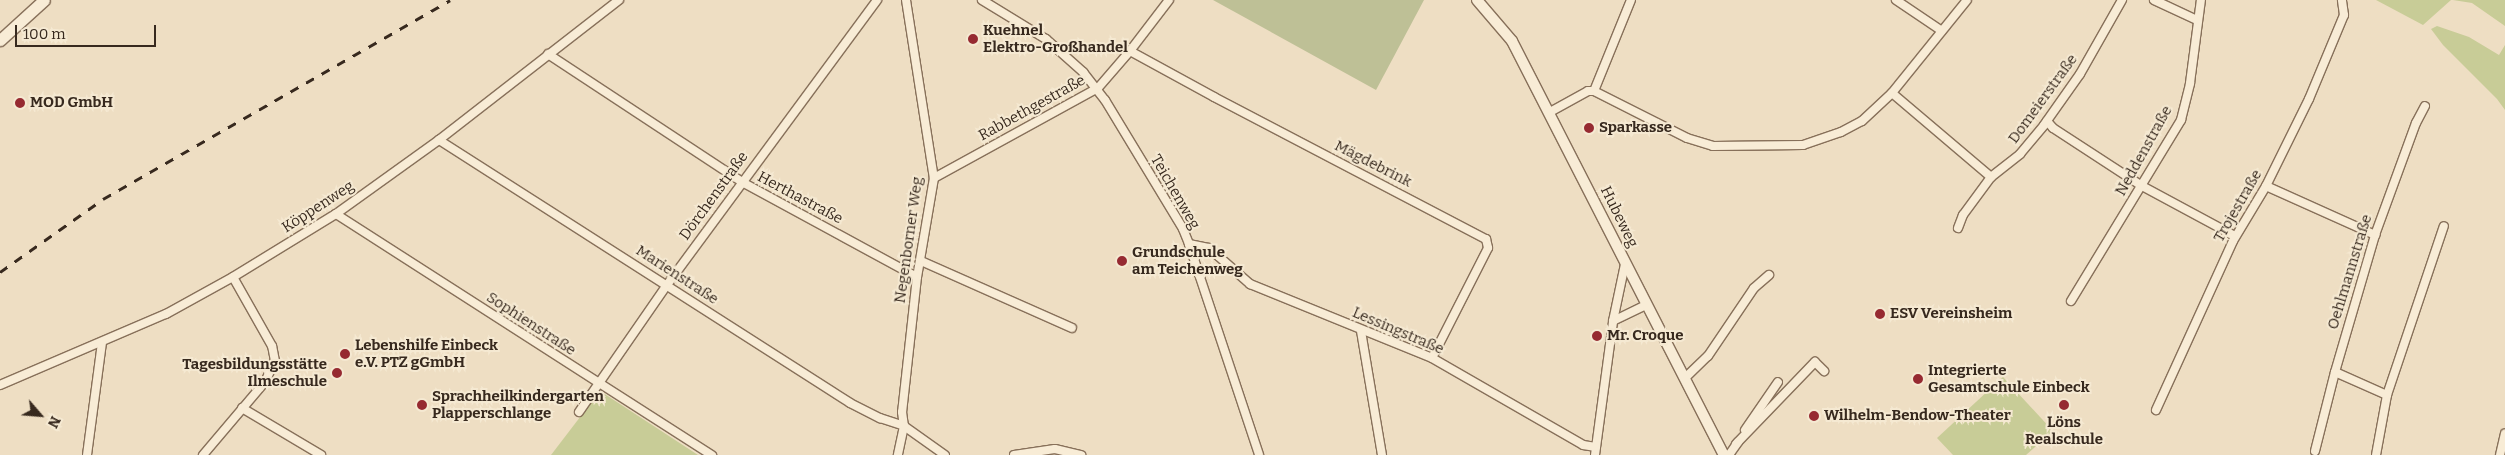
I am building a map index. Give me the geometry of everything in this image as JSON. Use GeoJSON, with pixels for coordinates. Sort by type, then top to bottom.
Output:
{"type":"FeatureCollection","features":[{"type":"Feature","properties":{"kind":"main road"},"geometry":{"type":"LineString","coordinates":[[0,40],[44,0]]}},
{"type":"Feature","properties":{"kind":"street","name":"Köppenweg"},"geometry":{"type":"LineString","coordinates":[[0,385],[166,314],[233,277],[336,214],[439,140],[618,0]]}},
{"type":"Feature","properties":{"kind":"street","name":"Dörchenstraße"},"geometry":{"type":"LineString","coordinates":[[579,412],[597,383],[667,285],[876,0]]}},
{"type":"Feature","properties":{"kind":"street","name":"Negenborner Weg"},"geometry":{"type":"LineString","coordinates":[[898,455],[904,426],[902,412],[917,277],[934,178],[906,0]]}},
{"type":"Feature","properties":{"kind":"street","name":"Teichenweg"},"geometry":{"type":"LineString","coordinates":[[982,0],[1046,39],[1098,88],[1183,229],[1190,244],[1259,455]]}},
{"type":"Feature","properties":{"kind":"street","name":"Rabbethgestraße"},"geometry":{"type":"LineString","coordinates":[[934,178],[1098,88],[1130,51],[1169,0]]}},
{"type":"Feature","properties":{"kind":"street","name":"Hubeweg"},"geometry":{"type":"LineString","coordinates":[[1477,0],[1512,41],[1550,112],[1625,264],[1643,306],[1686,377],[1724,455]]}},
{"type":"Feature","properties":{"kind":"street"},"geometry":{"type":"LineString","coordinates":[[1594,91],[1631,0]]}},
{"type":"Feature","properties":{"kind":"street"},"geometry":{"type":"LineString","coordinates":[[1896,0],[1942,31]]}},
{"type":"Feature","properties":{"kind":"street"},"geometry":{"type":"LineString","coordinates":[[1550,112],[1588,91],[1594,91],[1687,138],[1719,146],[1803,146],[1841,132],[1862,121],[1892,93],[1967,0]]}},
{"type":"Feature","properties":{"kind":"street","name":"Domeierstraße"},"geometry":{"type":"LineString","coordinates":[[1958,228],[1963,215],[1991,177],[2020,154],[2047,120],[2080,74],[2122,0]]}},
{"type":"Feature","properties":{"kind":"street"},"geometry":{"type":"LineString","coordinates":[[2154,0],[2197,20]]}},
{"type":"Feature","properties":{"kind":"street","name":"Neddenstraße"},"geometry":{"type":"LineString","coordinates":[[2071,301],[2181,120],[2197,43],[2197,20],[2201,0]]}},
{"type":"Feature","properties":{"kind":"street","name":"Trojestraße"},"geometry":{"type":"LineString","coordinates":[[2156,410],[2235,236],[2266,186],[2309,99],[2344,15],[2342,0]]}},
{"type":"Feature","properties":{"kind":"street","name":"Mägdebrink"},"geometry":{"type":"LineString","coordinates":[[1130,51],[1214,97],[1486,238],[1488,248],[1432,358]]}},
{"type":"Feature","properties":{"kind":"street","name":"Herthastraße"},"geometry":{"type":"LineString","coordinates":[[548,54],[742,182],[917,277]]}},
{"type":"Feature","properties":{"kind":"street"},"geometry":{"type":"LineString","coordinates":[[1892,93],[1991,177]]}},
{"type":"Feature","properties":{"kind":"street","name":"Oehlmannstraße"},"geometry":{"type":"LineString","coordinates":[[2315,451],[2335,372],[2375,235],[2416,122],[2425,106]]}},
{"type":"Feature","properties":{"kind":"street"},"geometry":{"type":"LineString","coordinates":[[2047,120],[2053,128],[2142,186],[2235,236]]}},
{"type":"Feature","properties":{"kind":"street","name":"Marienstraße"},"geometry":{"type":"LineString","coordinates":[[439,140],[850,403],[880,418],[904,426]]}},
{"type":"Feature","properties":{"kind":"street"},"geometry":{"type":"LineString","coordinates":[[2266,186],[2375,235]]}},
{"type":"Feature","properties":{"kind":"street","name":"Sophienstraße"},"geometry":{"type":"LineString","coordinates":[[336,214],[712,455]]}},
{"type":"Feature","properties":{"kind":"street"},"geometry":{"type":"LineString","coordinates":[[2376,455],[2388,395],[2444,226]]}},
{"type":"Feature","properties":{"kind":"street","name":"Lessingstraße"},"geometry":{"type":"LineString","coordinates":[[1190,244],[1209,248],[1250,284],[1432,358],[1595,451]]}},
{"type":"Feature","properties":{"kind":"street"},"geometry":{"type":"LineString","coordinates":[[921,260],[1072,328]]}},
{"type":"Feature","properties":{"kind":"street"},"geometry":{"type":"LineString","coordinates":[[1595,451],[1613,321],[1625,264]]}},
{"type":"Feature","properties":{"kind":"street"},"geometry":{"type":"LineString","coordinates":[[1686,377],[1708,356],[1754,288],[1769,275]]}},
{"type":"Feature","properties":{"kind":"street"},"geometry":{"type":"LineString","coordinates":[[203,455],[270,375],[274,365],[275,354],[233,277]]}},
{"type":"Feature","properties":{"kind":"street"},"geometry":{"type":"LineString","coordinates":[[1613,321],[1643,306]]}},
{"type":"Feature","properties":{"kind":"street"},"geometry":{"type":"LineString","coordinates":[[1361,330],[1382,455]]}},
{"type":"Feature","properties":{"kind":"street"},"geometry":{"type":"LineString","coordinates":[[87,455],[102,342]]}},
{"type":"Feature","properties":{"kind":"street"},"geometry":{"type":"LineString","coordinates":[[1736,444],[1816,362],[1824,371]]}},
{"type":"Feature","properties":{"kind":"street"},"geometry":{"type":"LineString","coordinates":[[2335,372],[2388,395]]}},
{"type":"Feature","properties":{"kind":"street"},"geometry":{"type":"LineString","coordinates":[[1729,455],[1778,382]]}},
{"type":"Feature","properties":{"kind":"street"},"geometry":{"type":"LineString","coordinates":[[1768,398],[1775,405]]}},
{"type":"Feature","properties":{"kind":"street"},"geometry":{"type":"LineString","coordinates":[[242,408],[321,455]]}},
{"type":"Feature","properties":{"kind":"street"},"geometry":{"type":"LineString","coordinates":[[904,426],[945,455]]}},
{"type":"Feature","properties":{"kind":"street"},"geometry":{"type":"LineString","coordinates":[[2500,455],[2505,434]]}},
{"type":"Feature","properties":{"kind":"street"},"geometry":{"type":"LineString","coordinates":[[1014,455],[1056,449],[1081,455]]}},
{"type":"Feature","properties":{"kind":"green space"},"geometry":{"type":"Polygon","coordinates":[[[1213,0],[1424,0],[1376,90],[1213,0]]]}},
{"type":"Feature","properties":{"kind":"green space"},"geometry":{"type":"Polygon","coordinates":[[[2376,0],[2451,0],[2423,25],[2376,0]]]}},
{"type":"Feature","properties":{"kind":"green space"},"geometry":{"type":"Polygon","coordinates":[[[2453,0],[2505,0],[2505,26],[2472,3],[2453,0]]]}},
{"type":"Feature","properties":{"kind":"green space"},"geometry":{"type":"Polygon","coordinates":[[[2437,26],[2469,37],[2499,55],[2505,45],[2505,110],[2497,99],[2443,45],[2431,29],[2437,26]]]}},
{"type":"Feature","properties":{"kind":"green space"},"geometry":{"type":"Polygon","coordinates":[[[2003,377],[2053,431],[2026,455],[1953,455],[1937,438],[2003,377]]]}},
{"type":"Feature","properties":{"kind":"green space"},"geometry":{"type":"Polygon","coordinates":[[[600,391],[698,455],[551,455],[600,391]]]}},
{"type":"Feature","properties":{"kind":"railway"},"geometry":{"type":"LineString","coordinates":[[0,272],[103,199],[450,0]]}},
{"type":"Feature","properties":{"kind":"place","name":"Kuehnel Elektro-Großhandel"},"geometry":{"type":"Point","coordinates":[973,39]}},
{"type":"Feature","properties":{"kind":"place","name":"MOD GmbH"},"geometry":{"type":"Point","coordinates":[20,103]}},
{"type":"Feature","properties":{"kind":"place","name":"Sparkasse"},"geometry":{"type":"Point","coordinates":[1589,128]}},
{"type":"Feature","properties":{"kind":"place","name":"Grundschule am Teichenweg"},"geometry":{"type":"Point","coordinates":[1122,261]}},
{"type":"Feature","properties":{"kind":"place","name":"ESV Vereinsheim"},"geometry":{"type":"Point","coordinates":[1880,314]}},
{"type":"Feature","properties":{"kind":"place","name":"Mr. Croque"},"geometry":{"type":"Point","coordinates":[1597,336]}},
{"type":"Feature","properties":{"kind":"place","name":"Lebenshilfe Einbeck e.V. PTZ gGmbH"},"geometry":{"type":"Point","coordinates":[345,354]}},
{"type":"Feature","properties":{"kind":"place","name":"Tagesbildungsstätte Ilmeschule"},"geometry":{"type":"Point","coordinates":[337,373]}},
{"type":"Feature","properties":{"kind":"place","name":"Integrierte Gesamtschule Einbeck"},"geometry":{"type":"Point","coordinates":[1918,379]}},
{"type":"Feature","properties":{"kind":"place","name":"Sprachheilkindergarten Plapperschlange"},"geometry":{"type":"Point","coordinates":[422,405]}},
{"type":"Feature","properties":{"kind":"place","name":"Löns Realschule"},"geometry":{"type":"Point","coordinates":[2064,405]}},
{"type":"Feature","properties":{"kind":"place","name":"Wilhelm-Bendow-Theater"},"geometry":{"type":"Point","coordinates":[1814,416]}}]}
